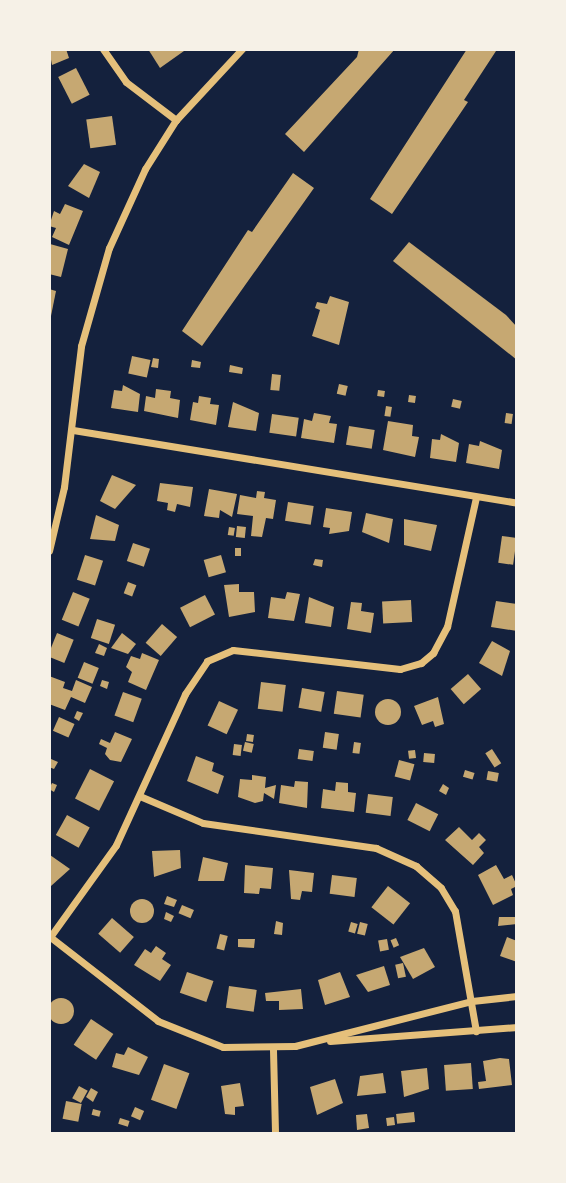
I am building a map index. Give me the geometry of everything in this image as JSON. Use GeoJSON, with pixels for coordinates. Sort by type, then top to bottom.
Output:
{"type":"FeatureCollection","features":[{"type":"Feature","properties":{"kind":"street"},"geometry":{"type":"LineString","coordinates":[[103,49],[126,82],[176,120]]}},
{"type":"Feature","properties":{"kind":"street"},"geometry":{"type":"LineString","coordinates":[[49,551],[73,429],[81,346],[109,248],[145,169],[176,120],[242,49]]}},
{"type":"Feature","properties":{"kind":"street"},"geometry":{"type":"LineString","coordinates":[[73,429],[517,503]]}},
{"type":"Feature","properties":{"kind":"street"},"geometry":{"type":"LineString","coordinates":[[476,497],[454,607],[441,642],[426,659],[400,669],[260,651],[216,654],[185,694],[142,797],[106,863],[50,937],[129,1001],[175,1030],[223,1047],[273,1050],[319,1042],[472,1001],[517,996]]}},
{"type":"Feature","properties":{"kind":"street"},"geometry":{"type":"LineString","coordinates":[[142,797],[203,823],[376,848],[416,866],[441,888],[455,911],[476,1031]]}},
{"type":"Feature","properties":{"kind":"street"},"geometry":{"type":"LineString","coordinates":[[319,1042],[517,1027]]}},
{"type":"Feature","properties":{"kind":"street"},"geometry":{"type":"LineString","coordinates":[[273,1050],[275,1134]]}},
{"type":"Feature","properties":{"kind":"building"},"geometry":{"type":"Polygon","coordinates":[[[49,49],[66,49],[69,58],[52,65],[49,49]]]}},
{"type":"Feature","properties":{"kind":"building"},"geometry":{"type":"Polygon","coordinates":[[[148,49],[183,49],[184,51],[160,68],[148,49]]]}},
{"type":"Feature","properties":{"kind":"building"},"geometry":{"type":"Polygon","coordinates":[[[359,49],[395,49],[304,152],[285,134],[357,57],[359,49]]]}},
{"type":"Feature","properties":{"kind":"building"},"geometry":{"type":"Polygon","coordinates":[[[467,49],[496,51],[464,100],[468,102],[392,214],[370,199],[467,49]]]}},
{"type":"Feature","properties":{"kind":"building"},"geometry":{"type":"Polygon","coordinates":[[[76,68],[90,95],[72,104],[58,77],[76,68]]]}},
{"type":"Feature","properties":{"kind":"building"},"geometry":{"type":"Polygon","coordinates":[[[112,116],[116,145],[90,148],[86,120],[112,116]]]}},
{"type":"Feature","properties":{"kind":"building"},"geometry":{"type":"Polygon","coordinates":[[[84,164],[100,172],[89,198],[68,186],[84,164]]]}},
{"type":"Feature","properties":{"kind":"building"},"geometry":{"type":"Polygon","coordinates":[[[293,173],[314,188],[202,346],[182,331],[248,230],[252,232],[293,173]]]}},
{"type":"Feature","properties":{"kind":"building"},"geometry":{"type":"Polygon","coordinates":[[[65,204],[83,211],[69,245],[52,237],[56,228],[49,226],[54,211],[60,214],[65,204]]]}},
{"type":"Feature","properties":{"kind":"building"},"geometry":{"type":"Polygon","coordinates":[[[409,242],[506,315],[517,327],[517,360],[393,261],[409,242]]]}},
{"type":"Feature","properties":{"kind":"building"},"geometry":{"type":"Polygon","coordinates":[[[50,244],[68,249],[61,277],[49,274],[50,244]]]}},
{"type":"Feature","properties":{"kind":"building"},"geometry":{"type":"Polygon","coordinates":[[[49,289],[56,291],[50,321],[49,321],[49,289]]]}},
{"type":"Feature","properties":{"kind":"building"},"geometry":{"type":"Polygon","coordinates":[[[330,296],[349,302],[339,345],[312,336],[320,310],[315,308],[317,302],[327,304],[330,296]]]}},
{"type":"Feature","properties":{"kind":"building"},"geometry":{"type":"Polygon","coordinates":[[[132,356],[151,360],[147,378],[128,374],[132,356]]]}},
{"type":"Feature","properties":{"kind":"building"},"geometry":{"type":"Polygon","coordinates":[[[153,358],[159,359],[158,368],[151,367],[153,358]]]}},
{"type":"Feature","properties":{"kind":"building"},"geometry":{"type":"Polygon","coordinates":[[[192,360],[201,362],[200,368],[191,367],[192,360]]]}},
{"type":"Feature","properties":{"kind":"building"},"geometry":{"type":"Polygon","coordinates":[[[230,365],[243,368],[242,374],[229,372],[230,365]]]}},
{"type":"Feature","properties":{"kind":"building"},"geometry":{"type":"Polygon","coordinates":[[[272,374],[281,375],[279,391],[270,390],[272,374]]]}},
{"type":"Feature","properties":{"kind":"building"},"geometry":{"type":"Polygon","coordinates":[[[339,384],[348,386],[346,396],[337,394],[339,384]]]}},
{"type":"Feature","properties":{"kind":"building"},"geometry":{"type":"Polygon","coordinates":[[[123,385],[140,394],[138,412],[111,408],[114,390],[122,391],[123,385]]]}},
{"type":"Feature","properties":{"kind":"building"},"geometry":{"type":"Polygon","coordinates":[[[156,389],[171,391],[170,398],[180,400],[178,418],[144,411],[146,396],[155,398],[156,389]]]}},
{"type":"Feature","properties":{"kind":"building"},"geometry":{"type":"Polygon","coordinates":[[[378,390],[385,391],[384,397],[377,396],[378,390]]]}},
{"type":"Feature","properties":{"kind":"building"},"geometry":{"type":"Polygon","coordinates":[[[409,395],[416,396],[415,403],[408,402],[409,395]]]}},
{"type":"Feature","properties":{"kind":"building"},"geometry":{"type":"Polygon","coordinates":[[[199,396],[211,398],[210,404],[219,405],[216,425],[190,420],[193,402],[198,403],[199,396]]]}},
{"type":"Feature","properties":{"kind":"building"},"geometry":{"type":"Polygon","coordinates":[[[453,399],[462,401],[460,409],[451,407],[453,399]]]}},
{"type":"Feature","properties":{"kind":"building"},"geometry":{"type":"Polygon","coordinates":[[[233,402],[259,413],[256,431],[228,427],[233,402]]]}},
{"type":"Feature","properties":{"kind":"building"},"geometry":{"type":"Polygon","coordinates":[[[386,406],[392,407],[390,417],[384,416],[386,406]]]}},
{"type":"Feature","properties":{"kind":"building"},"geometry":{"type":"Polygon","coordinates":[[[314,413],[331,416],[329,423],[337,424],[334,443],[301,438],[304,419],[312,421],[314,413]]]}},
{"type":"Feature","properties":{"kind":"building"},"geometry":{"type":"Polygon","coordinates":[[[506,413],[513,414],[512,424],[505,423],[506,413]]]}},
{"type":"Feature","properties":{"kind":"building"},"geometry":{"type":"Polygon","coordinates":[[[272,414],[299,418],[296,437],[269,433],[272,414]]]}},
{"type":"Feature","properties":{"kind":"building"},"geometry":{"type":"Polygon","coordinates":[[[388,421],[413,425],[412,436],[419,437],[415,457],[383,450],[388,421]]]}},
{"type":"Feature","properties":{"kind":"building"},"geometry":{"type":"Polygon","coordinates":[[[349,426],[375,430],[372,449],[346,445],[349,426]]]}},
{"type":"Feature","properties":{"kind":"building"},"geometry":{"type":"Polygon","coordinates":[[[441,434],[459,443],[456,462],[430,458],[432,439],[440,440],[441,434]]]}},
{"type":"Feature","properties":{"kind":"building"},"geometry":{"type":"Polygon","coordinates":[[[480,441],[502,450],[499,469],[466,463],[469,444],[479,446],[480,441]]]}},
{"type":"Feature","properties":{"kind":"building"},"geometry":{"type":"Polygon","coordinates":[[[112,475],[136,485],[115,509],[100,501],[112,475]]]}},
{"type":"Feature","properties":{"kind":"building"},"geometry":{"type":"Polygon","coordinates":[[[160,483],[193,487],[190,507],[177,504],[175,512],[167,510],[168,503],[157,501],[160,483]]]}},
{"type":"Feature","properties":{"kind":"building"},"geometry":{"type":"Polygon","coordinates":[[[209,489],[237,494],[232,517],[220,510],[219,518],[204,516],[209,489]]]}},
{"type":"Feature","properties":{"kind":"building"},"geometry":{"type":"Polygon","coordinates":[[[257,491],[265,492],[264,498],[276,500],[273,519],[266,518],[262,537],[251,536],[253,516],[237,514],[240,495],[256,498],[257,491]]]}},
{"type":"Feature","properties":{"kind":"building"},"geometry":{"type":"Polygon","coordinates":[[[288,502],[314,506],[311,525],[285,521],[288,502]]]}},
{"type":"Feature","properties":{"kind":"building"},"geometry":{"type":"Polygon","coordinates":[[[326,508],[352,512],[349,531],[329,534],[330,528],[323,527],[326,508]]]}},
{"type":"Feature","properties":{"kind":"building"},"geometry":{"type":"Polygon","coordinates":[[[366,513],[393,519],[389,543],[362,532],[366,513]]]}},
{"type":"Feature","properties":{"kind":"building"},"geometry":{"type":"Polygon","coordinates":[[[96,515],[119,525],[115,541],[90,539],[96,515]]]}},
{"type":"Feature","properties":{"kind":"building"},"geometry":{"type":"Polygon","coordinates":[[[404,519],[437,525],[431,551],[404,545],[404,519]]]}},
{"type":"Feature","properties":{"kind":"building"},"geometry":{"type":"Polygon","coordinates":[[[237,526],[246,527],[245,538],[236,537],[237,526]]]}},
{"type":"Feature","properties":{"kind":"building"},"geometry":{"type":"Polygon","coordinates":[[[229,527],[235,528],[234,536],[228,535],[229,527]]]}},
{"type":"Feature","properties":{"kind":"building"},"geometry":{"type":"Polygon","coordinates":[[[502,536],[517,538],[513,565],[498,563],[502,536]]]}},
{"type":"Feature","properties":{"kind":"building"},"geometry":{"type":"Polygon","coordinates":[[[133,543],[150,549],[144,567],[127,561],[133,543]]]}},
{"type":"Feature","properties":{"kind":"building"},"geometry":{"type":"Polygon","coordinates":[[[235,548],[241,548],[241,556],[235,556],[235,548]]]}},
{"type":"Feature","properties":{"kind":"building"},"geometry":{"type":"Polygon","coordinates":[[[85,555],[103,561],[95,586],[77,580],[85,555]]]}},
{"type":"Feature","properties":{"kind":"building"},"geometry":{"type":"Polygon","coordinates":[[[221,555],[226,572],[209,577],[204,560],[221,555]]]}},
{"type":"Feature","properties":{"kind":"building"},"geometry":{"type":"Polygon","coordinates":[[[315,559],[323,560],[322,567],[313,565],[315,559]]]}},
{"type":"Feature","properties":{"kind":"building"},"geometry":{"type":"Polygon","coordinates":[[[128,582],[136,585],[132,596],[124,593],[128,582]]]}},
{"type":"Feature","properties":{"kind":"building"},"geometry":{"type":"Polygon","coordinates":[[[239,584],[239,592],[254,592],[255,612],[229,617],[224,585],[239,584]]]}},
{"type":"Feature","properties":{"kind":"building"},"geometry":{"type":"Polygon","coordinates":[[[73,592],[90,599],[78,627],[62,620],[73,592]]]}},
{"type":"Feature","properties":{"kind":"building"},"geometry":{"type":"Polygon","coordinates":[[[287,592],[300,594],[294,621],[268,618],[271,597],[285,599],[287,592]]]}},
{"type":"Feature","properties":{"kind":"building"},"geometry":{"type":"Polygon","coordinates":[[[205,595],[215,615],[190,627],[180,608],[205,595]]]}},
{"type":"Feature","properties":{"kind":"building"},"geometry":{"type":"Polygon","coordinates":[[[309,597],[334,607],[331,627],[305,623],[309,597]]]}},
{"type":"Feature","properties":{"kind":"building"},"geometry":{"type":"Polygon","coordinates":[[[411,600],[412,622],[383,623],[382,602],[411,600]]]}},
{"type":"Feature","properties":{"kind":"building"},"geometry":{"type":"Polygon","coordinates":[[[496,601],[517,604],[517,631],[491,627],[496,601]]]}},
{"type":"Feature","properties":{"kind":"building"},"geometry":{"type":"Polygon","coordinates":[[[351,602],[362,603],[361,611],[374,613],[371,633],[347,629],[351,602]]]}},
{"type":"Feature","properties":{"kind":"building"},"geometry":{"type":"Polygon","coordinates":[[[97,619],[115,625],[109,644],[91,638],[97,619]]]}},
{"type":"Feature","properties":{"kind":"building"},"geometry":{"type":"Polygon","coordinates":[[[162,624],[177,637],[161,656],[146,643],[162,624]]]}},
{"type":"Feature","properties":{"kind":"building"},"geometry":{"type":"Polygon","coordinates":[[[57,633],[74,640],[64,663],[49,657],[57,633]]]}},
{"type":"Feature","properties":{"kind":"building"},"geometry":{"type":"Polygon","coordinates":[[[122,633],[136,644],[128,654],[111,648],[122,633]]]}},
{"type":"Feature","properties":{"kind":"building"},"geometry":{"type":"Polygon","coordinates":[[[492,641],[510,651],[502,676],[479,663],[492,641]]]}},
{"type":"Feature","properties":{"kind":"building"},"geometry":{"type":"Polygon","coordinates":[[[99,644],[107,648],[104,656],[95,653],[99,644]]]}},
{"type":"Feature","properties":{"kind":"building"},"geometry":{"type":"Polygon","coordinates":[[[142,653],[159,660],[146,690],[128,682],[132,672],[126,667],[131,656],[140,659],[142,653]]]}},
{"type":"Feature","properties":{"kind":"building"},"geometry":{"type":"Polygon","coordinates":[[[84,662],[99,668],[92,684],[78,678],[84,662]]]}},
{"type":"Feature","properties":{"kind":"building"},"geometry":{"type":"Polygon","coordinates":[[[468,674],[481,689],[464,704],[451,689],[468,674]]]}},
{"type":"Feature","properties":{"kind":"building"},"geometry":{"type":"Polygon","coordinates":[[[49,676],[65,682],[63,688],[72,691],[76,680],[92,687],[85,703],[71,697],[65,710],[49,704],[49,676]]]}},
{"type":"Feature","properties":{"kind":"building"},"geometry":{"type":"Polygon","coordinates":[[[102,680],[109,682],[107,689],[100,686],[102,680]]]}},
{"type":"Feature","properties":{"kind":"building"},"geometry":{"type":"Polygon","coordinates":[[[261,682],[286,685],[283,712],[258,709],[261,682]]]}},
{"type":"Feature","properties":{"kind":"building"},"geometry":{"type":"Polygon","coordinates":[[[302,688],[325,692],[321,712],[299,708],[302,688]]]}},
{"type":"Feature","properties":{"kind":"building"},"geometry":{"type":"Polygon","coordinates":[[[337,691],[364,695],[361,718],[334,714],[337,691]]]}},
{"type":"Feature","properties":{"kind":"building"},"geometry":{"type":"Polygon","coordinates":[[[123,692],[142,699],[133,722],[114,715],[123,692]]]}},
{"type":"Feature","properties":{"kind":"building"},"geometry":{"type":"Polygon","coordinates":[[[438,697],[444,724],[435,727],[433,721],[422,725],[414,706],[438,697]]]}},
{"type":"Feature","properties":{"kind":"building"},"geometry":{"type":"Polygon","coordinates":[[[388,699],[397,703],[401,712],[397,721],[388,725],[379,721],[375,712],[379,703],[388,699]]]}},
{"type":"Feature","properties":{"kind":"building"},"geometry":{"type":"Polygon","coordinates":[[[219,701],[238,710],[227,734],[208,725],[219,701]]]}},
{"type":"Feature","properties":{"kind":"building"},"geometry":{"type":"Polygon","coordinates":[[[77,711],[83,713],[79,721],[74,718],[77,711]]]}},
{"type":"Feature","properties":{"kind":"building"},"geometry":{"type":"Polygon","coordinates":[[[59,717],[75,724],[68,738],[53,731],[59,717]]]}},
{"type":"Feature","properties":{"kind":"building"},"geometry":{"type":"Polygon","coordinates":[[[115,732],[132,739],[121,762],[110,760],[105,754],[107,748],[99,744],[101,739],[110,743],[115,732]]]}},
{"type":"Feature","properties":{"kind":"building"},"geometry":{"type":"Polygon","coordinates":[[[325,732],[339,734],[337,750],[323,748],[325,732]]]}},
{"type":"Feature","properties":{"kind":"building"},"geometry":{"type":"Polygon","coordinates":[[[247,734],[254,735],[253,742],[246,741],[247,734]]]}},
{"type":"Feature","properties":{"kind":"building"},"geometry":{"type":"Polygon","coordinates":[[[245,742],[254,744],[252,753],[243,751],[245,742]]]}},
{"type":"Feature","properties":{"kind":"building"},"geometry":{"type":"Polygon","coordinates":[[[354,742],[361,743],[359,754],[352,753],[354,742]]]}},
{"type":"Feature","properties":{"kind":"building"},"geometry":{"type":"Polygon","coordinates":[[[234,744],[242,745],[241,756],[233,755],[234,744]]]}},
{"type":"Feature","properties":{"kind":"building"},"geometry":{"type":"Polygon","coordinates":[[[299,749],[314,751],[312,761],[298,759],[299,749]]]}},
{"type":"Feature","properties":{"kind":"building"},"geometry":{"type":"Polygon","coordinates":[[[492,749],[501,763],[495,768],[485,753],[492,749]]]}},
{"type":"Feature","properties":{"kind":"building"},"geometry":{"type":"Polygon","coordinates":[[[415,750],[416,758],[409,759],[408,751],[415,750]]]}},
{"type":"Feature","properties":{"kind":"building"},"geometry":{"type":"Polygon","coordinates":[[[424,753],[435,754],[434,763],[423,762],[424,753]]]}},
{"type":"Feature","properties":{"kind":"building"},"geometry":{"type":"Polygon","coordinates":[[[196,756],[214,763],[212,771],[224,776],[218,794],[187,781],[196,756]]]}},
{"type":"Feature","properties":{"kind":"building"},"geometry":{"type":"Polygon","coordinates":[[[51,759],[58,762],[54,769],[49,767],[51,759]]]}},
{"type":"Feature","properties":{"kind":"building"},"geometry":{"type":"Polygon","coordinates":[[[399,760],[414,764],[410,781],[395,776],[399,760]]]}},
{"type":"Feature","properties":{"kind":"building"},"geometry":{"type":"Polygon","coordinates":[[[90,769],[114,781],[99,811],[75,798],[90,769]]]}},
{"type":"Feature","properties":{"kind":"building"},"geometry":{"type":"Polygon","coordinates":[[[465,770],[475,773],[473,780],[463,777],[465,770]]]}},
{"type":"Feature","properties":{"kind":"building"},"geometry":{"type":"Polygon","coordinates":[[[488,771],[499,773],[497,782],[486,780],[488,771]]]}},
{"type":"Feature","properties":{"kind":"building"},"geometry":{"type":"Polygon","coordinates":[[[252,775],[266,777],[265,788],[276,785],[274,799],[264,793],[263,801],[255,803],[238,797],[240,779],[252,780],[252,775]]]}},
{"type":"Feature","properties":{"kind":"building"},"geometry":{"type":"Polygon","coordinates":[[[295,781],[308,782],[307,808],[279,803],[281,785],[294,787],[295,781]]]}},
{"type":"Feature","properties":{"kind":"building"},"geometry":{"type":"Polygon","coordinates":[[[336,782],[348,783],[348,792],[356,793],[354,812],[321,808],[323,789],[335,791],[336,782]]]}},
{"type":"Feature","properties":{"kind":"building"},"geometry":{"type":"Polygon","coordinates":[[[52,783],[57,785],[54,792],[49,789],[52,783]]]}},
{"type":"Feature","properties":{"kind":"building"},"geometry":{"type":"Polygon","coordinates":[[[443,784],[449,788],[446,795],[439,791],[443,784]]]}},
{"type":"Feature","properties":{"kind":"building"},"geometry":{"type":"Polygon","coordinates":[[[368,794],[393,797],[390,816],[366,813],[368,794]]]}},
{"type":"Feature","properties":{"kind":"building"},"geometry":{"type":"Polygon","coordinates":[[[416,803],[438,814],[430,831],[407,820],[416,803]]]}},
{"type":"Feature","properties":{"kind":"building"},"geometry":{"type":"Polygon","coordinates":[[[67,815],[90,828],[79,848],[56,835],[67,815]]]}},
{"type":"Feature","properties":{"kind":"building"},"geometry":{"type":"Polygon","coordinates":[[[459,827],[472,840],[479,833],[486,840],[479,847],[484,853],[473,865],[445,840],[459,827]]]}},
{"type":"Feature","properties":{"kind":"building"},"geometry":{"type":"Polygon","coordinates":[[[180,850],[181,868],[154,877],[152,851],[180,850]]]}},
{"type":"Feature","properties":{"kind":"building"},"geometry":{"type":"Polygon","coordinates":[[[50,855],[70,869],[51,886],[49,885],[50,855]]]}},
{"type":"Feature","properties":{"kind":"building"},"geometry":{"type":"Polygon","coordinates":[[[203,857],[228,863],[224,881],[198,881],[203,857]]]}},
{"type":"Feature","properties":{"kind":"building"},"geometry":{"type":"Polygon","coordinates":[[[245,865],[273,868],[271,889],[260,888],[259,894],[244,893],[245,865]]]}},
{"type":"Feature","properties":{"kind":"building"},"geometry":{"type":"Polygon","coordinates":[[[496,865],[504,879],[512,875],[517,886],[511,889],[513,895],[493,905],[478,875],[496,865]]]}},
{"type":"Feature","properties":{"kind":"building"},"geometry":{"type":"Polygon","coordinates":[[[289,870],[314,873],[312,892],[302,891],[300,900],[291,899],[289,870]]]}},
{"type":"Feature","properties":{"kind":"building"},"geometry":{"type":"Polygon","coordinates":[[[332,875],[357,878],[354,897],[330,894],[332,875]]]}},
{"type":"Feature","properties":{"kind":"building"},"geometry":{"type":"Polygon","coordinates":[[[388,886],[410,903],[393,925],[371,907],[388,886]]]}},
{"type":"Feature","properties":{"kind":"building"},"geometry":{"type":"Polygon","coordinates":[[[167,896],[177,900],[174,907],[164,904],[167,896]]]}},
{"type":"Feature","properties":{"kind":"building"},"geometry":{"type":"Polygon","coordinates":[[[142,899],[150,903],[154,911],[150,919],[142,923],[134,919],[130,911],[134,903],[142,899]]]}},
{"type":"Feature","properties":{"kind":"building"},"geometry":{"type":"Polygon","coordinates":[[[182,905],[194,910],[190,918],[178,913],[182,905]]]}},
{"type":"Feature","properties":{"kind":"building"},"geometry":{"type":"Polygon","coordinates":[[[166,912],[174,916],[171,922],[164,919],[166,912]]]}},
{"type":"Feature","properties":{"kind":"building"},"geometry":{"type":"Polygon","coordinates":[[[499,917],[517,917],[517,924],[498,926],[499,917]]]}},
{"type":"Feature","properties":{"kind":"building"},"geometry":{"type":"Polygon","coordinates":[[[112,918],[134,937],[120,953],[98,934],[112,918]]]}},
{"type":"Feature","properties":{"kind":"building"},"geometry":{"type":"Polygon","coordinates":[[[276,921],[283,923],[282,935],[274,934],[276,921]]]}},
{"type":"Feature","properties":{"kind":"building"},"geometry":{"type":"Polygon","coordinates":[[[351,922],[358,924],[355,934],[348,932],[351,922]]]}},
{"type":"Feature","properties":{"kind":"building"},"geometry":{"type":"Polygon","coordinates":[[[360,922],[368,924],[365,936],[357,934],[360,922]]]}},
{"type":"Feature","properties":{"kind":"building"},"geometry":{"type":"Polygon","coordinates":[[[220,934],[228,936],[224,950],[216,949],[220,934]]]}},
{"type":"Feature","properties":{"kind":"building"},"geometry":{"type":"Polygon","coordinates":[[[507,937],[517,941],[517,962],[500,956],[507,937]]]}},
{"type":"Feature","properties":{"kind":"building"},"geometry":{"type":"Polygon","coordinates":[[[396,938],[399,945],[394,948],[390,940],[396,938]]]}},
{"type":"Feature","properties":{"kind":"building"},"geometry":{"type":"Polygon","coordinates":[[[238,939],[255,939],[254,948],[238,947],[238,939]]]}},
{"type":"Feature","properties":{"kind":"building"},"geometry":{"type":"Polygon","coordinates":[[[387,939],[389,950],[380,951],[378,941],[387,939]]]}},
{"type":"Feature","properties":{"kind":"building"},"geometry":{"type":"Polygon","coordinates":[[[156,946],[166,953],[162,959],[171,965],[160,981],[134,965],[145,949],[151,953],[156,946]]]}},
{"type":"Feature","properties":{"kind":"building"},"geometry":{"type":"Polygon","coordinates":[[[424,948],[435,967],[413,979],[400,957],[424,948]]]}},
{"type":"Feature","properties":{"kind":"building"},"geometry":{"type":"Polygon","coordinates":[[[403,963],[406,977],[398,978],[395,965],[403,963]]]}},
{"type":"Feature","properties":{"kind":"building"},"geometry":{"type":"Polygon","coordinates":[[[384,966],[390,985],[368,992],[356,975],[384,966]]]}},
{"type":"Feature","properties":{"kind":"building"},"geometry":{"type":"Polygon","coordinates":[[[187,972],[213,981],[206,1002],[180,993],[187,972]]]}},
{"type":"Feature","properties":{"kind":"building"},"geometry":{"type":"Polygon","coordinates":[[[340,972],[350,997],[325,1005],[318,980],[340,972]]]}},
{"type":"Feature","properties":{"kind":"building"},"geometry":{"type":"Polygon","coordinates":[[[229,986],[257,990],[254,1012],[226,1008],[229,986]]]}},
{"type":"Feature","properties":{"kind":"building"},"geometry":{"type":"Polygon","coordinates":[[[301,989],[303,1009],[279,1010],[279,1001],[266,1001],[265,993],[301,989]]]}},
{"type":"Feature","properties":{"kind":"building"},"geometry":{"type":"Polygon","coordinates":[[[61,998],[70,1002],[74,1011],[70,1020],[61,1024],[52,1020],[48,1011],[52,1002],[61,998]]]}},
{"type":"Feature","properties":{"kind":"building"},"geometry":{"type":"Polygon","coordinates":[[[91,1019],[113,1034],[96,1060],[74,1045],[91,1019]]]}},
{"type":"Feature","properties":{"kind":"building"},"geometry":{"type":"Polygon","coordinates":[[[128,1047],[148,1057],[139,1075],[112,1067],[116,1053],[124,1055],[128,1047]]]}},
{"type":"Feature","properties":{"kind":"building"},"geometry":{"type":"Polygon","coordinates":[[[509,1059],[512,1085],[479,1089],[478,1082],[486,1081],[483,1061],[509,1059]]]}},
{"type":"Feature","properties":{"kind":"building"},"geometry":{"type":"Polygon","coordinates":[[[471,1063],[473,1089],[446,1091],[444,1065],[471,1063]]]}},
{"type":"Feature","properties":{"kind":"building"},"geometry":{"type":"Polygon","coordinates":[[[164,1064],[189,1073],[176,1109],[151,1100],[164,1064]]]}},
{"type":"Feature","properties":{"kind":"building"},"geometry":{"type":"Polygon","coordinates":[[[427,1068],[429,1089],[404,1097],[401,1071],[427,1068]]]}},
{"type":"Feature","properties":{"kind":"building"},"geometry":{"type":"Polygon","coordinates":[[[383,1073],[386,1093],[357,1096],[360,1076],[383,1073]]]}},
{"type":"Feature","properties":{"kind":"building"},"geometry":{"type":"Polygon","coordinates":[[[335,1079],[343,1103],[317,1115],[310,1087],[335,1079]]]}},
{"type":"Feature","properties":{"kind":"building"},"geometry":{"type":"Polygon","coordinates":[[[240,1083],[244,1106],[235,1107],[235,1115],[225,1114],[221,1086],[240,1083]]]}},
{"type":"Feature","properties":{"kind":"building"},"geometry":{"type":"Polygon","coordinates":[[[79,1086],[88,1091],[81,1103],[72,1098],[79,1086]]]}},
{"type":"Feature","properties":{"kind":"building"},"geometry":{"type":"Polygon","coordinates":[[[91,1088],[98,1092],[93,1102],[86,1097],[91,1088]]]}},
{"type":"Feature","properties":{"kind":"building"},"geometry":{"type":"Polygon","coordinates":[[[66,1101],[82,1104],[78,1122],[63,1119],[66,1101]]]}},
{"type":"Feature","properties":{"kind":"building"},"geometry":{"type":"Polygon","coordinates":[[[135,1107],[144,1111],[140,1120],[131,1116],[135,1107]]]}},
{"type":"Feature","properties":{"kind":"building"},"geometry":{"type":"Polygon","coordinates":[[[93,1109],[101,1111],[99,1117],[92,1115],[93,1109]]]}},
{"type":"Feature","properties":{"kind":"building"},"geometry":{"type":"Polygon","coordinates":[[[414,1112],[415,1122],[397,1124],[396,1114],[414,1112]]]}},
{"type":"Feature","properties":{"kind":"building"},"geometry":{"type":"Polygon","coordinates":[[[367,1114],[369,1128],[357,1130],[356,1115],[367,1114]]]}},
{"type":"Feature","properties":{"kind":"building"},"geometry":{"type":"Polygon","coordinates":[[[394,1117],[395,1125],[387,1126],[386,1118],[394,1117]]]}},
{"type":"Feature","properties":{"kind":"building"},"geometry":{"type":"Polygon","coordinates":[[[120,1118],[130,1121],[128,1127],[118,1124],[120,1118]]]}}]}
